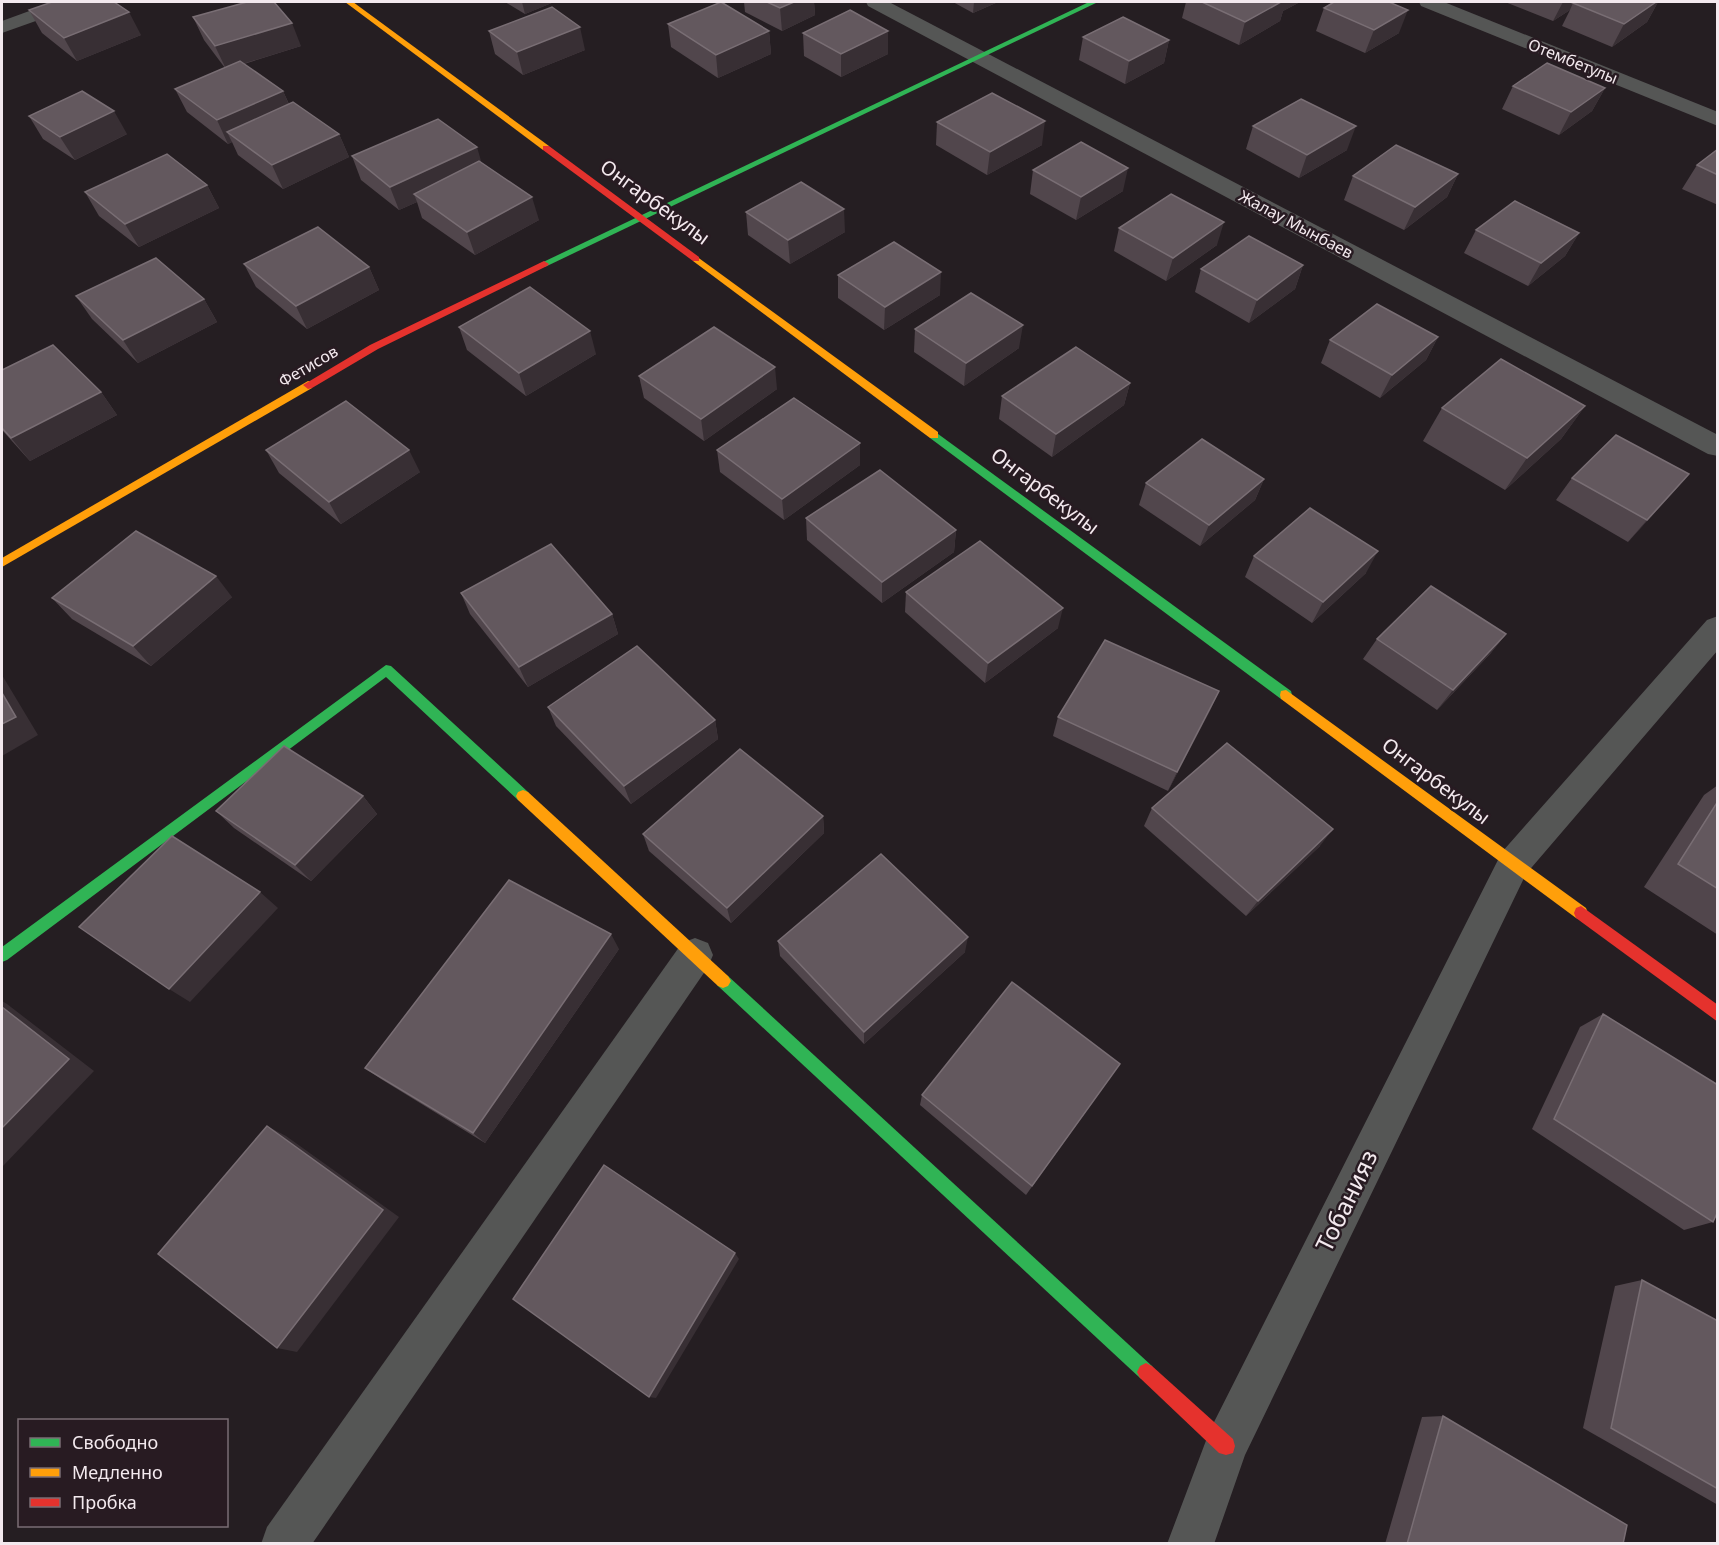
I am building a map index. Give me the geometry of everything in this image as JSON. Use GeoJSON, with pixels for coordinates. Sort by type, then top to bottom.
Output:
{"type":"FeatureCollection","features":[{"type":"Feature","properties":{"kind":"street"},"geometry":{"type":"LineString","coordinates":[[2,27],[71,2]]}},
{"type":"Feature","properties":{"kind":"street","name":"Онгарбекулы"},"geometry":{"type":"LineString","coordinates":[[349,2],[1718,1015]]}},
{"type":"Feature","properties":{"kind":"street","name":"Жалау Мынбаев"},"geometry":{"type":"LineString","coordinates":[[875,2],[1718,447]]}},
{"type":"Feature","properties":{"kind":"street","name":"Фетисов"},"geometry":{"type":"LineString","coordinates":[[2,563],[374,347],[640,216],[1094,2]]}},
{"type":"Feature","properties":{"kind":"street","name":"Отембетулы"},"geometry":{"type":"LineString","coordinates":[[1428,2],[1718,120]]}},
{"type":"Feature","properties":{"kind":"street","name":"Тобанияз"},"geometry":{"type":"LineString","coordinates":[[1190,1544],[1226,1446],[1514,863],[1718,627]]}},
{"type":"Feature","properties":{"kind":"street"},"geometry":{"type":"LineString","coordinates":[[2,955],[386,670],[1226,1446]]}},
{"type":"Feature","properties":{"kind":"street"},"geometry":{"type":"LineString","coordinates":[[284,1544],[695,955]]}},
{"type":"Feature","properties":{"kind":"building"},"geometry":{"type":"Polygon","coordinates":[[[52,2],[114,2],[129,12],[64,38],[29,10],[52,2]]]}},
{"type":"Feature","properties":{"kind":"building"},"geometry":{"type":"Polygon","coordinates":[[[247,2],[274,2],[292,23],[215,46],[193,17],[247,2]]]}},
{"type":"Feature","properties":{"kind":"building"},"geometry":{"type":"Polygon","coordinates":[[[721,2],[769,31],[716,55],[668,24],[721,2]]]}},
{"type":"Feature","properties":{"kind":"building"},"geometry":{"type":"Polygon","coordinates":[[[767,2],[794,2],[780,8],[767,2]]]}},
{"type":"Feature","properties":{"kind":"building"},"geometry":{"type":"Polygon","coordinates":[[[1202,2],[1281,2],[1245,22],[1202,2]]]}},
{"type":"Feature","properties":{"kind":"building"},"geometry":{"type":"Polygon","coordinates":[[[1334,2],[1389,2],[1408,10],[1374,30],[1324,8],[1334,2]]]}},
{"type":"Feature","properties":{"kind":"building"},"geometry":{"type":"Polygon","coordinates":[[[1656,2],[1624,24],[1573,3],[1656,2]]]}},
{"type":"Feature","properties":{"kind":"building"},"geometry":{"type":"Polygon","coordinates":[[[552,7],[580,27],[517,52],[489,31],[552,7]]]}},
{"type":"Feature","properties":{"kind":"building"},"geometry":{"type":"Polygon","coordinates":[[[850,10],[888,31],[841,54],[803,33],[850,10]]]}},
{"type":"Feature","properties":{"kind":"building"},"geometry":{"type":"Polygon","coordinates":[[[1123,17],[1169,40],[1129,61],[1083,37],[1123,17]]]}},
{"type":"Feature","properties":{"kind":"building"},"geometry":{"type":"Polygon","coordinates":[[[240,61],[283,91],[217,120],[175,89],[240,61]]]}},
{"type":"Feature","properties":{"kind":"building"},"geometry":{"type":"Polygon","coordinates":[[[1547,63],[1605,88],[1571,112],[1513,86],[1547,63]]]}},
{"type":"Feature","properties":{"kind":"building"},"geometry":{"type":"Polygon","coordinates":[[[82,91],[114,111],[60,137],[29,116],[82,91]]]}},
{"type":"Feature","properties":{"kind":"building"},"geometry":{"type":"Polygon","coordinates":[[[992,93],[1045,121],[990,152],[937,122],[992,93]]]}},
{"type":"Feature","properties":{"kind":"building"},"geometry":{"type":"Polygon","coordinates":[[[1301,99],[1356,126],[1307,155],[1253,126],[1301,99]]]}},
{"type":"Feature","properties":{"kind":"building"},"geometry":{"type":"Polygon","coordinates":[[[293,102],[339,134],[272,165],[227,132],[293,102]]]}},
{"type":"Feature","properties":{"kind":"building"},"geometry":{"type":"Polygon","coordinates":[[[438,119],[477,147],[390,187],[352,156],[438,119]]]}},
{"type":"Feature","properties":{"kind":"building"},"geometry":{"type":"Polygon","coordinates":[[[1081,142],[1128,168],[1081,197],[1033,170],[1081,142]]]}},
{"type":"Feature","properties":{"kind":"building"},"geometry":{"type":"Polygon","coordinates":[[[1396,145],[1458,174],[1415,207],[1353,176],[1396,145]]]}},
{"type":"Feature","properties":{"kind":"building"},"geometry":{"type":"Polygon","coordinates":[[[1718,149],[1718,175],[1697,165],[1718,149]]]}},
{"type":"Feature","properties":{"kind":"building"},"geometry":{"type":"Polygon","coordinates":[[[167,154],[207,185],[125,224],[85,192],[167,154]]]}},
{"type":"Feature","properties":{"kind":"building"},"geometry":{"type":"Polygon","coordinates":[[[479,161],[532,197],[467,232],[414,194],[479,161]]]}},
{"type":"Feature","properties":{"kind":"building"},"geometry":{"type":"Polygon","coordinates":[[[801,182],[844,209],[788,240],[746,212],[801,182]]]}},
{"type":"Feature","properties":{"kind":"building"},"geometry":{"type":"Polygon","coordinates":[[[1171,194],[1224,222],[1173,258],[1119,228],[1171,194]]]}},
{"type":"Feature","properties":{"kind":"building"},"geometry":{"type":"Polygon","coordinates":[[[1515,201],[1579,233],[1541,263],[1476,230],[1515,201]]]}},
{"type":"Feature","properties":{"kind":"building"},"geometry":{"type":"Polygon","coordinates":[[[318,227],[369,267],[296,306],[244,264],[318,227]]]}},
{"type":"Feature","properties":{"kind":"building"},"geometry":{"type":"Polygon","coordinates":[[[1249,236],[1303,265],[1257,300],[1201,269],[1249,236]]]}},
{"type":"Feature","properties":{"kind":"building"},"geometry":{"type":"Polygon","coordinates":[[[894,242],[941,272],[885,307],[838,275],[894,242]]]}},
{"type":"Feature","properties":{"kind":"building"},"geometry":{"type":"Polygon","coordinates":[[[156,258],[204,299],[123,340],[76,296],[156,258]]]}},
{"type":"Feature","properties":{"kind":"building"},"geometry":{"type":"Polygon","coordinates":[[[530,287],[590,331],[519,373],[459,327],[530,287]]]}},
{"type":"Feature","properties":{"kind":"building"},"geometry":{"type":"Polygon","coordinates":[[[971,293],[1023,325],[966,363],[915,329],[971,293]]]}},
{"type":"Feature","properties":{"kind":"building"},"geometry":{"type":"Polygon","coordinates":[[[1377,304],[1438,337],[1392,375],[1330,340],[1377,304]]]}},
{"type":"Feature","properties":{"kind":"building"},"geometry":{"type":"Polygon","coordinates":[[[714,327],[775,367],[701,419],[639,376],[714,327]]]}},
{"type":"Feature","properties":{"kind":"building"},"geometry":{"type":"Polygon","coordinates":[[[53,345],[101,392],[11,438],[2,428],[2,370],[53,345]]]}},
{"type":"Feature","properties":{"kind":"building"},"geometry":{"type":"Polygon","coordinates":[[[1076,347],[1130,383],[1056,434],[1002,396],[1076,347]]]}},
{"type":"Feature","properties":{"kind":"building"},"geometry":{"type":"Polygon","coordinates":[[[1501,359],[1585,406],[1527,458],[1442,408],[1501,359]]]}},
{"type":"Feature","properties":{"kind":"building"},"geometry":{"type":"Polygon","coordinates":[[[794,398],[860,443],[782,499],[717,450],[794,398]]]}},
{"type":"Feature","properties":{"kind":"building"},"geometry":{"type":"Polygon","coordinates":[[[346,401],[409,450],[329,502],[266,450],[346,401]]]}},
{"type":"Feature","properties":{"kind":"building"},"geometry":{"type":"Polygon","coordinates":[[[1616,435],[1689,474],[1647,520],[1572,478],[1616,435]]]}},
{"type":"Feature","properties":{"kind":"building"},"geometry":{"type":"Polygon","coordinates":[[[1202,439],[1264,479],[1209,525],[1146,483],[1202,439]]]}},
{"type":"Feature","properties":{"kind":"building"},"geometry":{"type":"Polygon","coordinates":[[[880,470],[956,530],[882,582],[806,518],[880,470]]]}},
{"type":"Feature","properties":{"kind":"building"},"geometry":{"type":"Polygon","coordinates":[[[1310,508],[1378,551],[1323,602],[1254,556],[1310,508]]]}},
{"type":"Feature","properties":{"kind":"building"},"geometry":{"type":"Polygon","coordinates":[[[136,531],[216,576],[133,646],[52,598],[136,531]]]}},
{"type":"Feature","properties":{"kind":"building"},"geometry":{"type":"Polygon","coordinates":[[[980,541],[1063,608],[988,663],[906,592],[980,541]]]}},
{"type":"Feature","properties":{"kind":"building"},"geometry":{"type":"Polygon","coordinates":[[[551,544],[612,614],[519,667],[461,593],[551,544]]]}},
{"type":"Feature","properties":{"kind":"building"},"geometry":{"type":"Polygon","coordinates":[[[1431,586],[1506,634],[1453,690],[1377,639],[1431,586]]]}},
{"type":"Feature","properties":{"kind":"building"},"geometry":{"type":"Polygon","coordinates":[[[1105,640],[1219,691],[1177,772],[1058,717],[1105,640]]]}},
{"type":"Feature","properties":{"kind":"building"},"geometry":{"type":"Polygon","coordinates":[[[637,646],[715,720],[624,786],[548,707],[637,646]]]}},
{"type":"Feature","properties":{"kind":"building"},"geometry":{"type":"Polygon","coordinates":[[[2,693],[16,717],[2,724],[2,693]]]}},
{"type":"Feature","properties":{"kind":"building"},"geometry":{"type":"Polygon","coordinates":[[[1227,743],[1333,829],[1258,901],[1152,808],[1227,743]]]}},
{"type":"Feature","properties":{"kind":"building"},"geometry":{"type":"Polygon","coordinates":[[[284,746],[363,796],[295,865],[216,811],[284,746]]]}},
{"type":"Feature","properties":{"kind":"building"},"geometry":{"type":"Polygon","coordinates":[[[740,749],[823,816],[727,908],[643,834],[740,749]]]}},
{"type":"Feature","properties":{"kind":"building"},"geometry":{"type":"Polygon","coordinates":[[[1718,801],[1718,889],[1678,864],[1718,801]]]}},
{"type":"Feature","properties":{"kind":"building"},"geometry":{"type":"Polygon","coordinates":[[[172,836],[260,892],[169,989],[79,927],[172,836]]]}},
{"type":"Feature","properties":{"kind":"building"},"geometry":{"type":"Polygon","coordinates":[[[881,854],[968,937],[864,1032],[778,941],[881,854]]]}},
{"type":"Feature","properties":{"kind":"building"},"geometry":{"type":"Polygon","coordinates":[[[509,880],[611,934],[473,1133],[365,1068],[509,880]]]}},
{"type":"Feature","properties":{"kind":"building"},"geometry":{"type":"Polygon","coordinates":[[[1012,982],[1120,1064],[1032,1186],[922,1095],[1012,982]]]}},
{"type":"Feature","properties":{"kind":"building"},"geometry":{"type":"Polygon","coordinates":[[[2,1007],[69,1059],[2,1128],[2,1007]]]}},
{"type":"Feature","properties":{"kind":"building"},"geometry":{"type":"Polygon","coordinates":[[[1603,1014],[1718,1085],[1718,1211],[1713,1222],[1554,1119],[1603,1014]]]}},
{"type":"Feature","properties":{"kind":"building"},"geometry":{"type":"Polygon","coordinates":[[[267,1126],[383,1210],[277,1348],[158,1254],[267,1126]]]}},
{"type":"Feature","properties":{"kind":"building"},"geometry":{"type":"Polygon","coordinates":[[[604,1165],[735,1253],[649,1397],[513,1299],[604,1165]]]}},
{"type":"Feature","properties":{"kind":"building"},"geometry":{"type":"Polygon","coordinates":[[[1642,1280],[1718,1321],[1718,1489],[1611,1428],[1642,1280]]]}},
{"type":"Feature","properties":{"kind":"building"},"geometry":{"type":"Polygon","coordinates":[[[1443,1416],[1627,1525],[1623,1544],[1407,1544],[1443,1416]]]}},
{"type":"Feature","properties":{"kind":"traffic: fast"},"geometry":{"type":"LineString","coordinates":[[544,264],[1094,2]]}},
{"type":"Feature","properties":{"kind":"traffic: fast"},"geometry":{"type":"LineString","coordinates":[[934,435],[1286,695]]}},
{"type":"Feature","properties":{"kind":"traffic: fast"},"geometry":{"type":"LineString","coordinates":[[2,955],[386,670],[523,796]]}},
{"type":"Feature","properties":{"kind":"traffic: fast"},"geometry":{"type":"LineString","coordinates":[[723,981],[1146,1372]]}},
{"type":"Feature","properties":{"kind":"traffic: slow"},"geometry":{"type":"LineString","coordinates":[[349,2],[546,148]]}},
{"type":"Feature","properties":{"kind":"traffic: slow"},"geometry":{"type":"LineString","coordinates":[[696,259],[934,435]]}},
{"type":"Feature","properties":{"kind":"traffic: slow"},"geometry":{"type":"LineString","coordinates":[[2,563],[308,385]]}},
{"type":"Feature","properties":{"kind":"traffic: slow"},"geometry":{"type":"LineString","coordinates":[[1286,695],[1581,913]]}},
{"type":"Feature","properties":{"kind":"traffic: slow"},"geometry":{"type":"LineString","coordinates":[[523,796],[723,981]]}},
{"type":"Feature","properties":{"kind":"traffic: jam"},"geometry":{"type":"LineString","coordinates":[[546,148],[696,259]]}},
{"type":"Feature","properties":{"kind":"traffic: jam"},"geometry":{"type":"LineString","coordinates":[[308,385],[374,347],[544,264]]}},
{"type":"Feature","properties":{"kind":"traffic: jam"},"geometry":{"type":"LineString","coordinates":[[1581,913],[1718,1015]]}},
{"type":"Feature","properties":{"kind":"traffic: jam"},"geometry":{"type":"LineString","coordinates":[[1146,1372],[1226,1446]]}}]}
